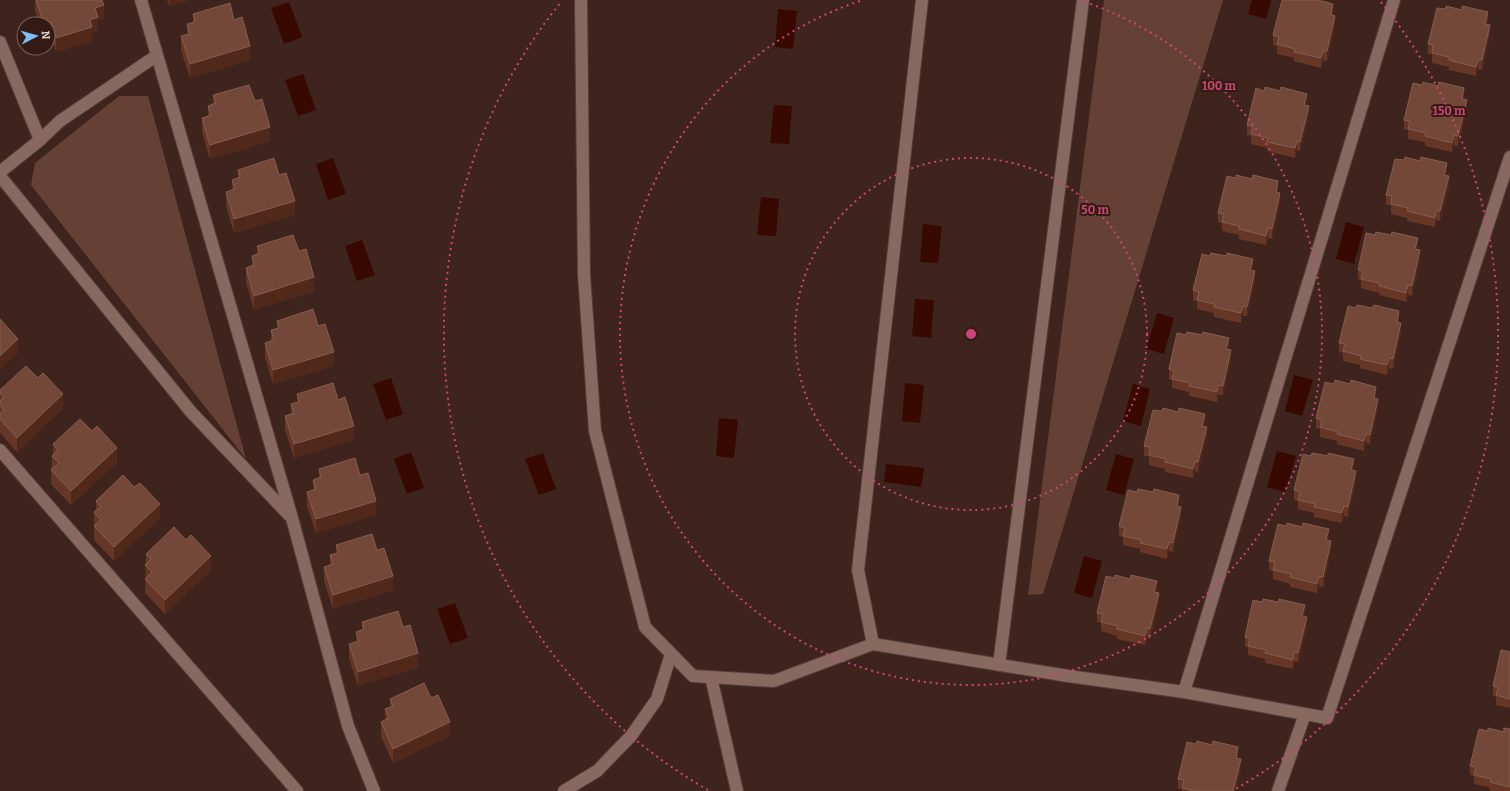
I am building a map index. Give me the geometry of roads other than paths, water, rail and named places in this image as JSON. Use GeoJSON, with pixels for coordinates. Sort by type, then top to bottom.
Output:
{"type":"FeatureCollection","features":[{"type":"Feature","properties":{"kind":"street"},"geometry":{"type":"LineString","coordinates":[[141,0],[156,56],[292,518],[348,726],[374,791]]}},
{"type":"Feature","properties":{"kind":"street"},"geometry":{"type":"LineString","coordinates":[[581,0],[584,275],[595,431],[645,627],[693,676],[774,681],[873,644],[1068,676],[1184,692],[1327,718],[1510,157]]}},
{"type":"Feature","properties":{"kind":"street"},"geometry":{"type":"LineString","coordinates":[[873,644],[858,570],[922,0]]}},
{"type":"Feature","properties":{"kind":"street"},"geometry":{"type":"LineString","coordinates":[[999,665],[1083,0]]}},
{"type":"Feature","properties":{"kind":"street"},"geometry":{"type":"LineString","coordinates":[[1184,692],[1394,0]]}},
{"type":"Feature","properties":{"kind":"street"},"geometry":{"type":"LineString","coordinates":[[0,42],[40,140]]}},
{"type":"Feature","properties":{"kind":"street"},"geometry":{"type":"LineString","coordinates":[[0,172],[40,140],[60,121],[156,56]]}},
{"type":"Feature","properties":{"kind":"street"},"geometry":{"type":"LineString","coordinates":[[0,176],[191,412],[292,518]]}},
{"type":"Feature","properties":{"kind":"street"},"geometry":{"type":"LineString","coordinates":[[0,450],[297,791]]}},
{"type":"Feature","properties":{"kind":"street"},"geometry":{"type":"LineString","coordinates":[[564,791],[597,771],[631,736],[657,699],[671,654]]}},
{"type":"Feature","properties":{"kind":"street"},"geometry":{"type":"LineString","coordinates":[[711,677],[737,791]]}},
{"type":"Feature","properties":{"kind":"street"},"geometry":{"type":"LineString","coordinates":[[1278,791],[1305,714]]}}]}
